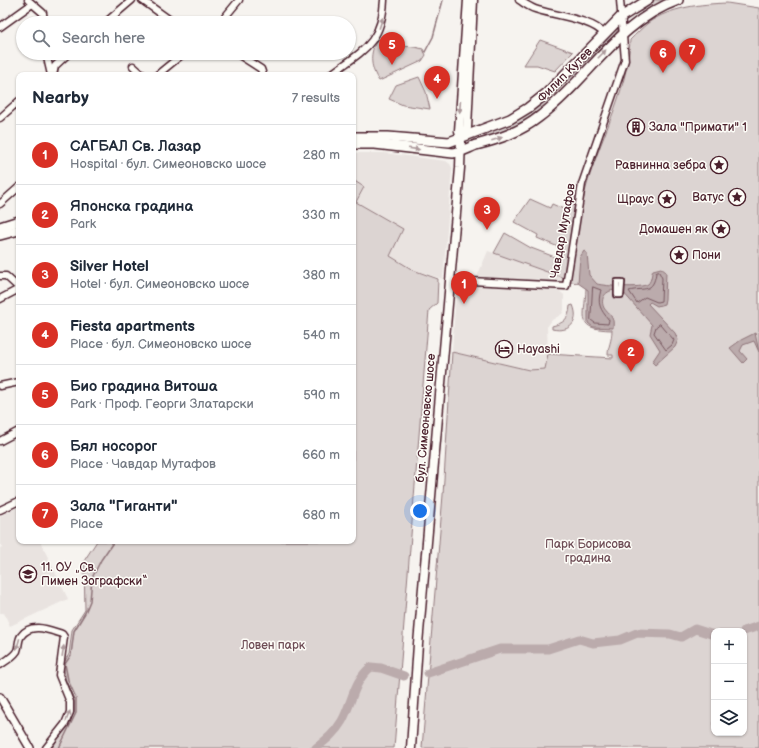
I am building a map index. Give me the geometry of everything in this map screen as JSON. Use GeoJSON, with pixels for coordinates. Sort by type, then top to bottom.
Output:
{"type":"FeatureCollection","features":[{"type":"Feature","properties":{"kind":"main road","name":"бул. Симеоновско шосе"},"geometry":{"type":"LineString","coordinates":[[411,748],[418,644],[461,152],[461,137],[459,131],[468,0]]}},
{"type":"Feature","properties":{"kind":"main road","name":"бул. Симеоновско шосе"},"geometry":{"type":"LineString","coordinates":[[461,137],[467,128],[474,0]]}},
{"type":"Feature","properties":{"kind":"main road","name":"Филип Кутев"},"geometry":{"type":"LineString","coordinates":[[356,137],[388,137],[449,142],[510,119],[535,104],[558,83],[621,17],[648,0]]}},
{"type":"Feature","properties":{"kind":"main road","name":"Филип Кутев"},"geometry":{"type":"LineString","coordinates":[[461,152],[510,134],[540,116],[558,100],[622,33],[648,14],[678,0]]}},
{"type":"Feature","properties":{"kind":"main road"},"geometry":{"type":"LineString","coordinates":[[356,144],[375,144],[426,151],[461,152]]}},
{"type":"Feature","properties":{"kind":"main road"},"geometry":{"type":"LineString","coordinates":[[0,227],[16,222]]}},
{"type":"Feature","properties":{"kind":"main road"},"geometry":{"type":"LineString","coordinates":[[0,235],[16,231]]}},
{"type":"Feature","properties":{"kind":"street"},"geometry":{"type":"LineString","coordinates":[[113,16],[132,0]]}},
{"type":"Feature","properties":{"kind":"street"},"geometry":{"type":"LineString","coordinates":[[142,0],[164,16]]}},
{"type":"Feature","properties":{"kind":"street"},"geometry":{"type":"LineString","coordinates":[[226,16],[239,0]]}},
{"type":"Feature","properties":{"kind":"street"},"geometry":{"type":"LineString","coordinates":[[356,56],[377,35],[383,18],[384,0]]}},
{"type":"Feature","properties":{"kind":"street"},"geometry":{"type":"LineString","coordinates":[[519,0],[536,9],[561,14],[596,27],[604,34]]}},
{"type":"Feature","properties":{"kind":"street","name":"Чавдар Мутафов"},"geometry":{"type":"LineString","coordinates":[[450,280],[566,286],[582,184],[625,60],[620,0]]}},
{"type":"Feature","properties":{"kind":"street"},"geometry":{"type":"LineString","coordinates":[[0,27],[30,2],[43,13],[43,16]]}},
{"type":"Feature","properties":{"kind":"street"},"geometry":{"type":"LineString","coordinates":[[48,60],[51,72]]}},
{"type":"Feature","properties":{"kind":"street"},"geometry":{"type":"LineString","coordinates":[[53,72],[55,66],[61,60]]}},
{"type":"Feature","properties":{"kind":"street"},"geometry":{"type":"LineString","coordinates":[[161,72],[175,60]]}},
{"type":"Feature","properties":{"kind":"street"},"geometry":{"type":"LineString","coordinates":[[247,60],[261,69],[262,72]]}},
{"type":"Feature","properties":{"kind":"street"},"geometry":{"type":"LineString","coordinates":[[334,72],[350,60]]}},
{"type":"Feature","properties":{"kind":"street"},"geometry":{"type":"LineString","coordinates":[[134,66],[139,72]]}},
{"type":"Feature","properties":{"kind":"street"},"geometry":{"type":"LineString","coordinates":[[0,118],[16,104]]}},
{"type":"Feature","properties":{"kind":"street"},"geometry":{"type":"LineString","coordinates":[[0,204],[16,190]]}},
{"type":"Feature","properties":{"kind":"street"},"geometry":{"type":"LineString","coordinates":[[0,276],[6,276],[16,285]]}},
{"type":"Feature","properties":{"kind":"street"},"geometry":{"type":"LineString","coordinates":[[0,299],[16,290]]}},
{"type":"Feature","properties":{"kind":"street"},"geometry":{"type":"LineString","coordinates":[[0,386],[16,383]]}},
{"type":"Feature","properties":{"kind":"street"},"geometry":{"type":"LineString","coordinates":[[0,441],[16,433]]}},
{"type":"Feature","properties":{"kind":"street"},"geometry":{"type":"LineString","coordinates":[[0,510],[16,502]]}},
{"type":"Feature","properties":{"kind":"street"},"geometry":{"type":"LineString","coordinates":[[0,665],[15,653],[21,636],[25,632],[39,627],[62,634],[64,636],[59,675],[70,702],[70,712],[65,724],[46,748]]}},
{"type":"Feature","properties":{"kind":"street"},"geometry":{"type":"LineString","coordinates":[[0,697],[30,748]]}},
{"type":"Feature","properties":{"kind":"shaded area"},"geometry":{"type":"Polygon","coordinates":[[[356,153],[384,153],[446,161],[450,164],[452,168],[443,279],[413,270],[390,256],[356,202],[364,187],[356,182],[356,153]]]}},
{"type":"Feature","properties":{"kind":"shaded area"},"geometry":{"type":"Polygon","coordinates":[[[488,251],[564,278],[563,282],[555,287],[564,295],[564,310],[562,314],[552,320],[547,327],[548,354],[545,369],[529,370],[452,352],[457,276],[476,279],[488,251]]]}},
{"type":"Feature","properties":{"kind":"shaded area","name":"11. ОУ „Св. Пимен Зографски“"},"geometry":{"type":"Polygon","coordinates":[[[16,508],[16,544],[41,544],[68,599],[10,626],[4,613],[0,613],[0,548],[2,547],[0,542],[0,516],[16,508]]]}},
{"type":"Feature","properties":{"kind":"green space"},"geometry":{"type":"Polygon","coordinates":[[[655,0],[668,0],[642,13],[639,9],[655,0]]]}},
{"type":"Feature","properties":{"kind":"green space","name":"Парк Борисова градина"},"geometry":{"type":"Polygon","coordinates":[[[727,3],[759,8],[759,748],[422,748],[443,495],[452,352],[529,370],[545,369],[548,354],[613,358],[613,355],[608,355],[612,330],[600,329],[587,324],[584,315],[586,288],[579,283],[570,282],[578,225],[585,192],[624,79],[630,40],[648,23],[666,13],[686,7],[727,3]]]}},
{"type":"Feature","properties":{"kind":"green space"},"geometry":{"type":"Polygon","coordinates":[[[616,28],[618,29],[615,35],[546,107],[519,126],[488,139],[486,132],[508,124],[616,28]]]}},
{"type":"Feature","properties":{"kind":"green space"},"geometry":{"type":"Polygon","coordinates":[[[540,40],[573,52],[555,71],[537,65],[524,65],[540,40]]]}},
{"type":"Feature","properties":{"kind":"green space"},"geometry":{"type":"Polygon","coordinates":[[[376,42],[423,49],[426,55],[422,61],[379,81],[374,72],[372,62],[372,52],[376,42]]]}},
{"type":"Feature","properties":{"kind":"green space"},"geometry":{"type":"Polygon","coordinates":[[[419,77],[426,92],[430,109],[403,105],[389,99],[396,85],[419,77]]]}},
{"type":"Feature","properties":{"kind":"green space","name":"Ловен парк"},"geometry":{"type":"Polygon","coordinates":[[[356,182],[364,187],[356,202],[356,182]]]}},
{"type":"Feature","properties":{"kind":"green space"},"geometry":{"type":"Polygon","coordinates":[[[571,194],[576,196],[564,278],[494,253],[505,233],[531,248],[560,259],[563,249],[537,238],[538,235],[514,222],[530,199],[550,208],[552,204],[568,211],[571,194]]]}},
{"type":"Feature","properties":{"kind":"green space","name":"Ловен парк"},"geometry":{"type":"Polygon","coordinates":[[[356,202],[403,229],[390,256],[413,270],[438,279],[437,303],[429,310],[394,748],[52,748],[74,713],[74,699],[66,681],[63,664],[69,654],[72,630],[85,610],[84,561],[95,544],[356,544],[356,202]]]}},
{"type":"Feature","properties":{"kind":"green space"},"geometry":{"type":"Polygon","coordinates":[[[573,305],[575,316],[572,325],[564,329],[552,329],[552,326],[565,320],[570,306],[573,305]]]}},
{"type":"Feature","properties":{"kind":"water"},"geometry":{"type":"Polygon","coordinates":[[[584,251],[587,253],[589,275],[597,284],[623,287],[644,286],[648,284],[651,279],[653,270],[661,268],[666,272],[664,304],[657,306],[650,302],[648,304],[675,333],[678,340],[675,347],[655,365],[652,362],[660,350],[650,334],[652,325],[622,291],[610,291],[604,296],[603,299],[604,308],[613,319],[613,328],[593,327],[588,323],[588,290],[578,283],[580,257],[584,251]]]}},
{"type":"Feature","properties":{"kind":"water"},"geometry":{"type":"Polygon","coordinates":[[[755,333],[759,352],[754,341],[743,345],[740,351],[747,359],[743,363],[730,348],[741,340],[755,333]]]}},
{"type":"Feature","properties":{"kind":"waterway"},"geometry":{"type":"LineString","coordinates":[[425,52],[433,37],[443,0]]}},
{"type":"Feature","properties":{"kind":"waterway"},"geometry":{"type":"LineString","coordinates":[[59,748],[76,713],[76,698],[68,680],[65,664],[71,655],[74,631],[85,613],[90,601],[92,578],[101,560],[112,544]]}},
{"type":"Feature","properties":{"kind":"waterway"},"geometry":{"type":"LineString","coordinates":[[747,630],[759,626]]}},
{"type":"Feature","properties":{"kind":"waterway"},"geometry":{"type":"LineString","coordinates":[[428,673],[500,649],[548,649],[579,639],[593,643],[620,640],[637,633],[670,634],[681,637],[695,629],[711,634]]}},
{"type":"Feature","properties":{"kind":"waterway"},"geometry":{"type":"LineString","coordinates":[[316,748],[330,736],[342,721],[357,685],[365,672],[371,667],[381,668],[404,676]]}},
{"type":"Feature","properties":{"kind":"place","name":"Био градина Витоша"},"geometry":{"type":"Point","coordinates":[392,65]}},
{"type":"Feature","properties":{"kind":"place","name":"Зала \"Гиганти\""},"geometry":{"type":"Point","coordinates":[692,71]}},
{"type":"Feature","properties":{"kind":"place","name":"Бял носорог"},"geometry":{"type":"Point","coordinates":[663,73]}},
{"type":"Feature","properties":{"kind":"place","name":"Fiesta apartments"},"geometry":{"type":"Point","coordinates":[437,99]}},
{"type":"Feature","properties":{"kind":"place","name":"Зала \"Примати\" 1"},"geometry":{"type":"Point","coordinates":[636,127]}},
{"type":"Feature","properties":{"kind":"place","name":"Равнинна зебра"},"geometry":{"type":"Point","coordinates":[719,165]}},
{"type":"Feature","properties":{"kind":"place","name":"Ватус"},"geometry":{"type":"Point","coordinates":[737,197]}},
{"type":"Feature","properties":{"kind":"place","name":"Щраус"},"geometry":{"type":"Point","coordinates":[667,199]}},
{"type":"Feature","properties":{"kind":"place","name":"Домашен як"},"geometry":{"type":"Point","coordinates":[721,229]}},
{"type":"Feature","properties":{"kind":"place","name":"Silver Hotel"},"geometry":{"type":"Point","coordinates":[487,230]}},
{"type":"Feature","properties":{"kind":"place","name":"Пони"},"geometry":{"type":"Point","coordinates":[679,255]}},
{"type":"Feature","properties":{"kind":"place","name":"САГБАЛ Св. Лазар"},"geometry":{"type":"Point","coordinates":[464,304]}},
{"type":"Feature","properties":{"kind":"place","name":"Hayashi"},"geometry":{"type":"Point","coordinates":[504,349]}},
{"type":"Feature","properties":{"kind":"place","name":"Японска градина"},"geometry":{"type":"Point","coordinates":[631,372]}},
{"type":"Feature","properties":{"kind":"place","name":"11. ОУ „Св. Пимен Зографски“"},"geometry":{"type":"Point","coordinates":[28,574]}}]}
